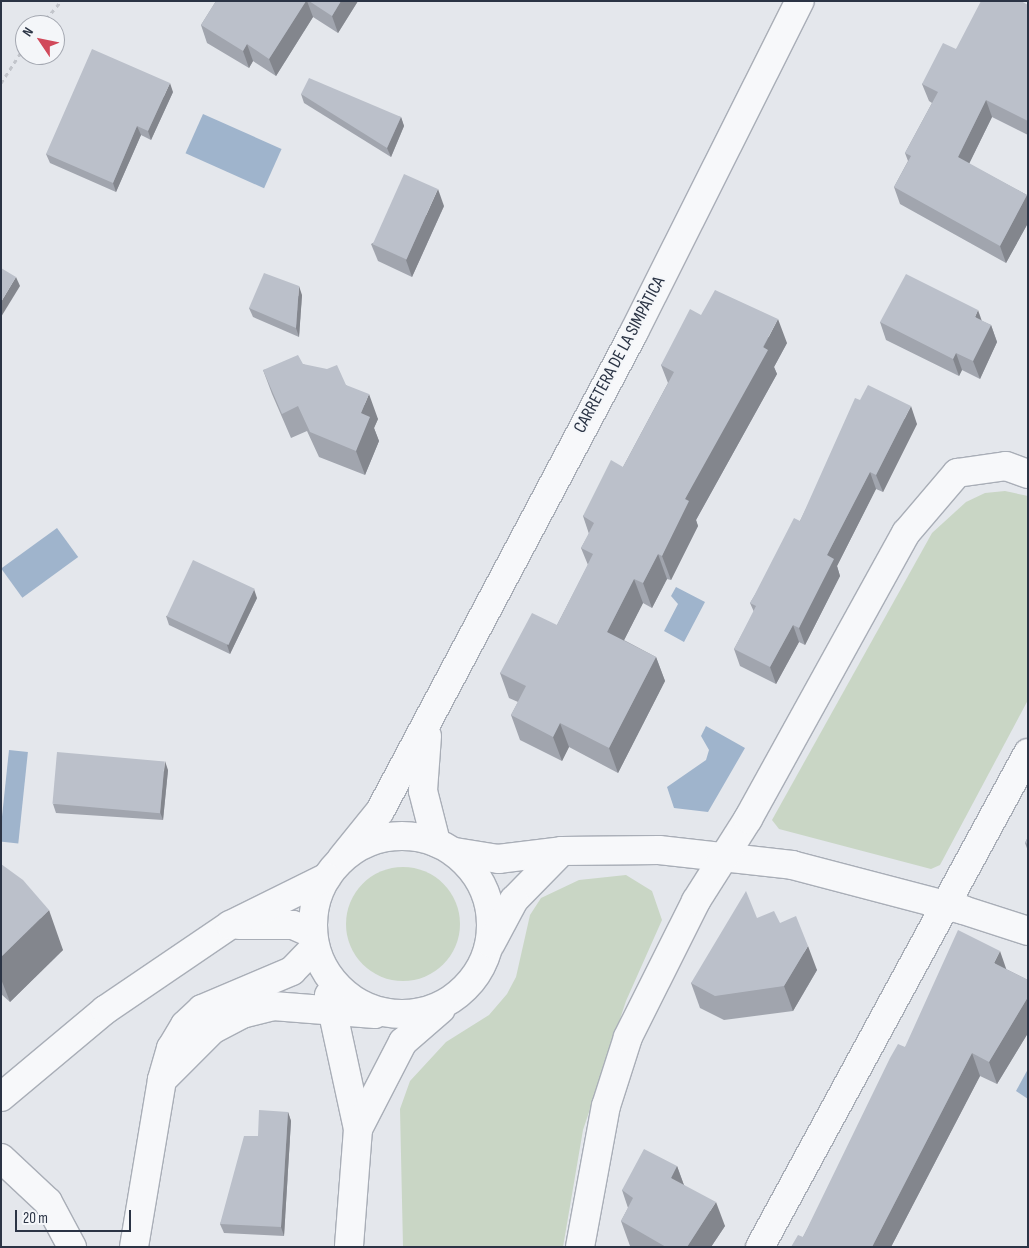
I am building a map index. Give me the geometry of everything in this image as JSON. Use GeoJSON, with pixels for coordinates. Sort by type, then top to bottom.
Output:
{"type":"FeatureCollection","features":[{"type":"Feature","properties":{"kind":"street","name":"CARRETERA DE LA SIMPÀTICA"},"geometry":{"type":"LineString","coordinates":[[334,867],[380,811],[634,332],[800,1]]}},
{"type":"Feature","properties":{"kind":"street"},"geometry":{"type":"LineString","coordinates":[[580,1247],[606,1106],[628,1037],[722,857],[906,533],[957,473],[1006,466],[1028,474]]}},
{"type":"Feature","properties":{"kind":"street","name":"CARRETERA DE LA SIMPÀTICA"},"geometry":{"type":"LineString","coordinates":[[434,706],[422,767],[423,791],[445,847]]}},
{"type":"Feature","properties":{"kind":"street"},"geometry":{"type":"LineString","coordinates":[[760,1247],[1028,753]]}},
{"type":"Feature","properties":{"kind":"street"},"geometry":{"type":"LineString","coordinates":[[1,1097],[105,1010],[230,925],[386,837],[445,847],[498,859],[562,851],[659,850],[792,865],[946,906],[1028,932]]}},
{"type":"Feature","properties":{"kind":"street"},"geometry":{"type":"LineString","coordinates":[[445,847],[474,871],[486,894],[492,920],[489,946]]}},
{"type":"Feature","properties":{"kind":"street"},"geometry":{"type":"LineString","coordinates":[[358,1129],[403,1042],[449,1002],[481,968],[489,946],[514,900],[562,851]]}},
{"type":"Feature","properties":{"kind":"street"},"geometry":{"type":"LineString","coordinates":[[334,867],[316,899],[316,949],[334,1012],[358,1129],[349,1247]]}},
{"type":"Feature","properties":{"kind":"street"},"geometry":{"type":"LineString","coordinates":[[230,925],[293,925],[316,949],[350,999],[393,1014]]}},
{"type":"Feature","properties":{"kind":"street"},"geometry":{"type":"LineString","coordinates":[[134,1247],[162,1080],[171,1048],[185,1025],[202,1009],[292,971],[316,949]]}},
{"type":"Feature","properties":{"kind":"street"},"geometry":{"type":"LineString","coordinates":[[162,1080],[212,1030],[242,1014],[273,1006],[334,1012],[422,1013],[449,1002]]}},
{"type":"Feature","properties":{"kind":"street"},"geometry":{"type":"LineString","coordinates":[[1,1158],[48,1202],[72,1247]]}},
{"type":"Feature","properties":{"kind":"path"},"geometry":{"type":"LineString","coordinates":[[49,15],[61,1]]}},
{"type":"Feature","properties":{"kind":"path"},"geometry":{"type":"LineString","coordinates":[[1,83],[15,61]]}},
{"type":"Feature","properties":{"kind":"green space"},"geometry":{"type":"Polygon","coordinates":[[[1005,491],[1028,496],[1028,700],[940,865],[931,869],[779,829],[772,820],[932,533],[966,502],[985,493],[1005,491]]]}},
{"type":"Feature","properties":{"kind":"green space"},"geometry":{"type":"Polygon","coordinates":[[[403,867],[425,871],[443,884],[456,902],[460,924],[456,946],[443,964],[425,977],[403,981],[381,977],[363,964],[350,946],[346,924],[350,902],[363,884],[381,871],[403,867]]]}},
{"type":"Feature","properties":{"kind":"green space"},"geometry":{"type":"Polygon","coordinates":[[[626,875],[652,891],[662,920],[626,1001],[583,1130],[563,1247],[403,1247],[400,1109],[410,1081],[446,1042],[489,1015],[507,994],[516,977],[530,915],[541,898],[579,880],[626,875]]]}},
{"type":"Feature","properties":{"kind":"water"},"geometry":{"type":"Polygon","coordinates":[[[203,114],[282,149],[264,188],[186,153],[203,114]]]}},
{"type":"Feature","properties":{"kind":"water"},"geometry":{"type":"Polygon","coordinates":[[[57,528],[78,557],[22,598],[1,569],[57,528]]]}},
{"type":"Feature","properties":{"kind":"water"},"geometry":{"type":"Polygon","coordinates":[[[676,587],[705,602],[684,642],[664,631],[678,604],[671,596],[676,587]]]}},
{"type":"Feature","properties":{"kind":"water"},"geometry":{"type":"Polygon","coordinates":[[[706,726],[745,748],[708,812],[674,808],[667,787],[706,760],[709,750],[701,736],[706,726]]]}},
{"type":"Feature","properties":{"kind":"water"},"geometry":{"type":"Polygon","coordinates":[[[9,750],[28,752],[18,843],[1,842],[9,750]]]}},
{"type":"Feature","properties":{"kind":"water"},"geometry":{"type":"Polygon","coordinates":[[[1028,1069],[1028,1099],[1016,1091],[1028,1069]]]}},
{"type":"Feature","properties":{"kind":"building"},"geometry":{"type":"Polygon","coordinates":[[[216,1],[306,1],[269,59],[247,44],[243,51],[201,25],[216,1]]]}},
{"type":"Feature","properties":{"kind":"building"},"geometry":{"type":"Polygon","coordinates":[[[309,1],[341,1],[332,16],[309,1]]]}},
{"type":"Feature","properties":{"kind":"building"},"geometry":{"type":"Polygon","coordinates":[[[981,1],[1021,1],[1028,5],[1028,121],[986,100],[958,157],[1027,195],[1000,246],[894,187],[911,156],[905,153],[938,92],[922,84],[943,43],[956,49],[981,1]]]}},
{"type":"Feature","properties":{"kind":"building"},"geometry":{"type":"Polygon","coordinates":[[[92,49],[170,83],[148,131],[137,126],[113,183],[46,154],[92,49]]]}},
{"type":"Feature","properties":{"kind":"building"},"geometry":{"type":"Polygon","coordinates":[[[309,78],[401,117],[387,148],[301,94],[309,78]]]}},
{"type":"Feature","properties":{"kind":"building"},"geometry":{"type":"Polygon","coordinates":[[[404,174],[438,189],[406,259],[373,244],[404,174]]]}},
{"type":"Feature","properties":{"kind":"building"},"geometry":{"type":"Polygon","coordinates":[[[1,268],[16,277],[1,302],[1,268]]]}},
{"type":"Feature","properties":{"kind":"building"},"geometry":{"type":"Polygon","coordinates":[[[264,273],[299,286],[296,328],[249,308],[264,273]]]}},
{"type":"Feature","properties":{"kind":"building"},"geometry":{"type":"Polygon","coordinates":[[[906,274],[978,310],[975,317],[991,325],[973,361],[956,353],[953,359],[880,322],[906,274]]]}},
{"type":"Feature","properties":{"kind":"building"},"geometry":{"type":"Polygon","coordinates":[[[715,290],[778,319],[763,347],[768,350],[685,499],[689,501],[662,556],[658,554],[643,583],[634,579],[607,632],[656,657],[609,748],[560,723],[553,737],[511,715],[526,686],[500,673],[532,613],[557,625],[593,554],[581,548],[594,523],[583,516],[611,460],[623,467],[674,372],[661,365],[690,309],[701,315],[715,290]]]}},
{"type":"Feature","properties":{"kind":"building"},"geometry":{"type":"Polygon","coordinates":[[[298,355],[303,364],[327,369],[337,365],[346,385],[369,394],[361,413],[370,417],[356,451],[310,432],[298,406],[282,414],[263,370],[298,355]]]}},
{"type":"Feature","properties":{"kind":"building"},"geometry":{"type":"Polygon","coordinates":[[[868,385],[911,406],[876,475],[870,472],[827,555],[834,559],[799,628],[793,625],[770,667],[734,649],[756,606],[750,603],[794,518],[800,521],[855,398],[860,400],[868,385]]]}},
{"type":"Feature","properties":{"kind":"building"},"geometry":{"type":"Polygon","coordinates":[[[193,560],[255,589],[228,645],[167,616],[193,560]]]}},
{"type":"Feature","properties":{"kind":"building"},"geometry":{"type":"Polygon","coordinates":[[[57,752],[165,761],[160,813],[52,804],[57,752]]]}},
{"type":"Feature","properties":{"kind":"building"},"geometry":{"type":"Polygon","coordinates":[[[1,864],[23,880],[49,910],[1,957],[1,864]]]}},
{"type":"Feature","properties":{"kind":"building"},"geometry":{"type":"Polygon","coordinates":[[[746,891],[757,918],[774,911],[780,923],[796,916],[808,946],[784,986],[715,996],[691,983],[746,891]]]}},
{"type":"Feature","properties":{"kind":"building"},"geometry":{"type":"Polygon","coordinates":[[[958,930],[1000,951],[994,963],[1028,980],[1028,997],[989,1062],[972,1053],[872,1247],[791,1247],[798,1235],[803,1237],[890,1058],[898,1044],[905,1047],[958,930]]]}},
{"type":"Feature","properties":{"kind":"building"},"geometry":{"type":"Polygon","coordinates":[[[259,1110],[288,1112],[281,1227],[220,1224],[244,1136],[258,1136],[259,1110]]]}},
{"type":"Feature","properties":{"kind":"building"},"geometry":{"type":"Polygon","coordinates":[[[644,1149],[677,1166],[671,1178],[716,1202],[687,1247],[666,1247],[621,1221],[633,1198],[622,1190],[644,1149]]]}}]}
